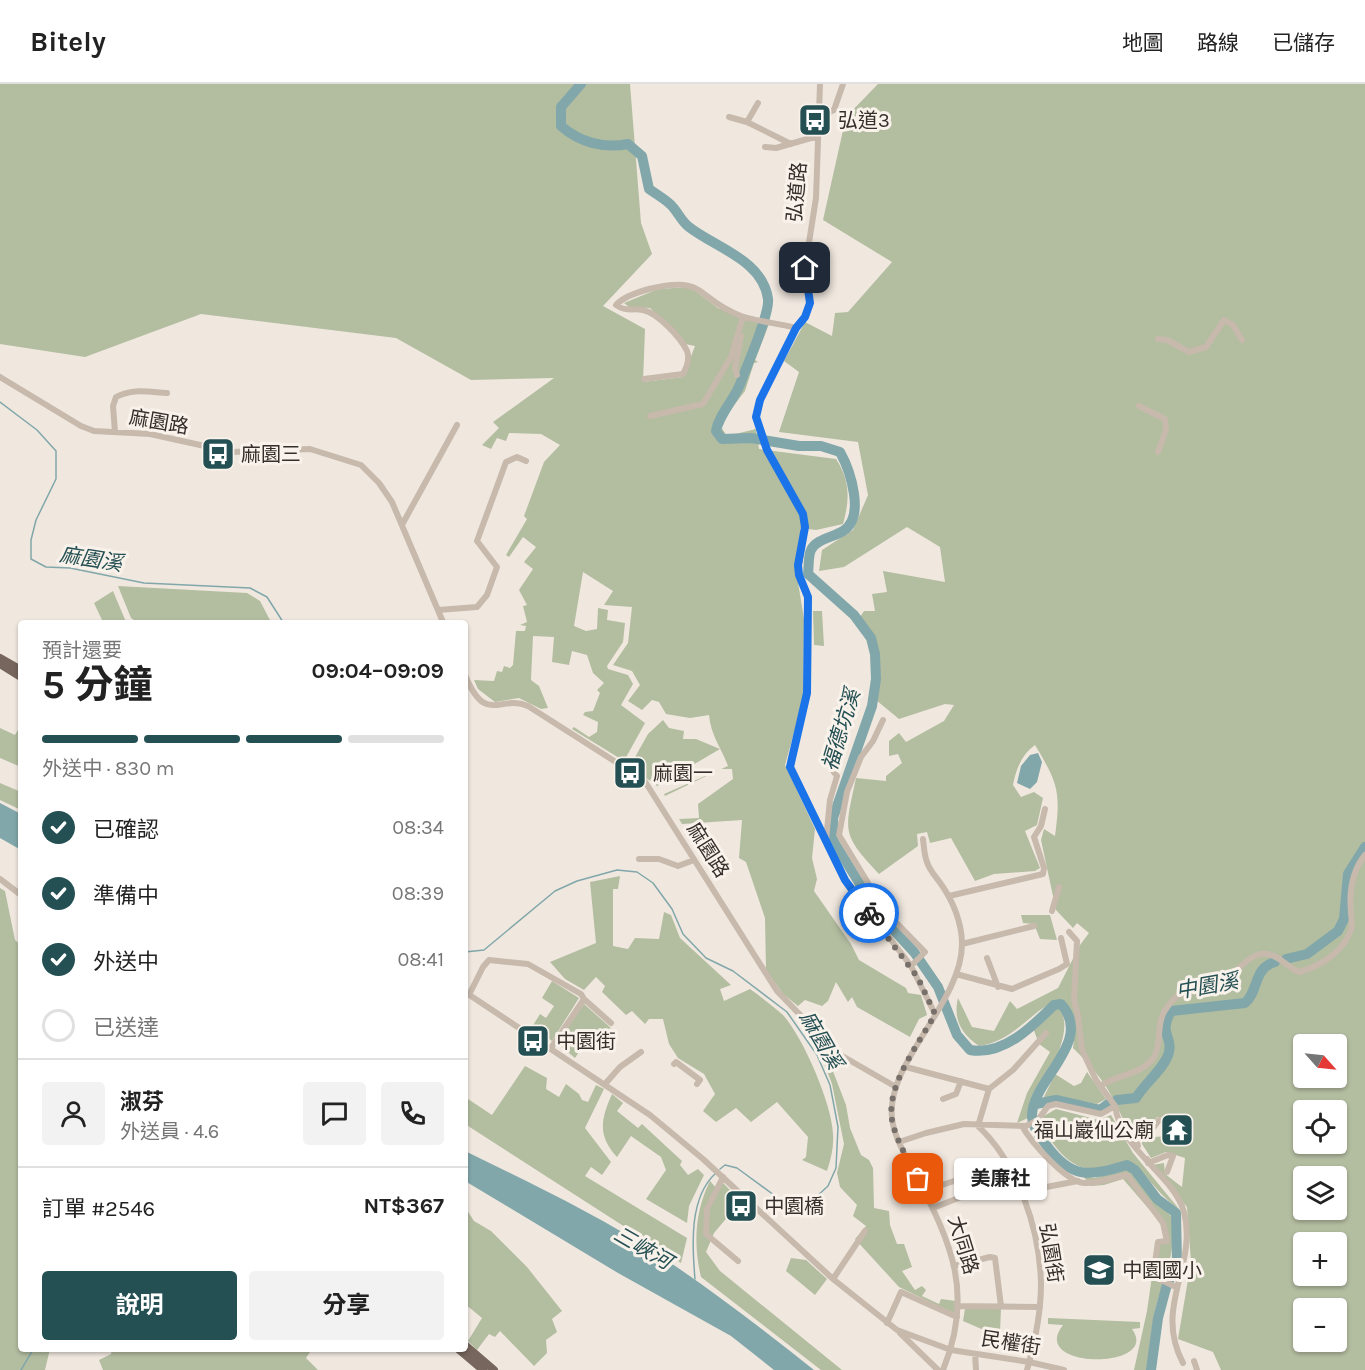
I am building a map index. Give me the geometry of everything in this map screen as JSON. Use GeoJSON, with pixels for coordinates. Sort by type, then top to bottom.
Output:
{"type":"FeatureCollection","features":[{"type":"Feature","properties":{"kind":"main road"},"geometry":{"type":"LineString","coordinates":[[0,658],[18,668]]}},
{"type":"Feature","properties":{"kind":"main road"},"geometry":{"type":"LineString","coordinates":[[0,664],[18,675]]}},
{"type":"Feature","properties":{"kind":"main road"},"geometry":{"type":"LineString","coordinates":[[468,1348],[494,1370]]}},
{"type":"Feature","properties":{"kind":"main road"},"geometry":{"type":"LineString","coordinates":[[462,1352],[483,1370]]}},
{"type":"Feature","properties":{"kind":"street","name":"弘道路"},"geometry":{"type":"LineString","coordinates":[[820,84],[821,116],[816,198],[805,268],[810,303],[805,317],[796,328],[760,400],[756,417],[767,450],[803,514],[805,532],[798,565],[799,575],[808,597],[807,693],[790,767],[826,840]]}},
{"type":"Feature","properties":{"kind":"street"},"geometry":{"type":"LineString","coordinates":[[821,116],[834,110],[843,84]]}},
{"type":"Feature","properties":{"kind":"street"},"geometry":{"type":"LineString","coordinates":[[747,122],[759,103]]}},
{"type":"Feature","properties":{"kind":"street"},"geometry":{"type":"LineString","coordinates":[[729,117],[747,122],[791,144]]}},
{"type":"Feature","properties":{"kind":"street"},"geometry":{"type":"LineString","coordinates":[[765,147],[776,148],[818,136]]}},
{"type":"Feature","properties":{"kind":"street"},"geometry":{"type":"LineString","coordinates":[[644,379],[683,374],[689,361],[687,352],[655,316],[644,310],[622,309],[616,305],[623,299],[641,291],[677,283],[699,288],[721,306],[743,317],[796,328]]}},
{"type":"Feature","properties":{"kind":"street"},"geometry":{"type":"LineString","coordinates":[[650,416],[704,404],[731,357],[743,317]]}},
{"type":"Feature","properties":{"kind":"street"},"geometry":{"type":"LineString","coordinates":[[1158,339],[1167,340],[1189,352],[1206,347],[1224,320],[1233,326],[1242,340]]}},
{"type":"Feature","properties":{"kind":"street"},"geometry":{"type":"LineString","coordinates":[[737,375],[735,368],[740,330]]}},
{"type":"Feature","properties":{"kind":"street","name":"麻園路"},"geometry":{"type":"LineString","coordinates":[[0,377],[81,426],[94,431],[150,434],[232,452],[310,449],[361,465],[379,483],[403,524],[442,620]]}},
{"type":"Feature","properties":{"kind":"street"},"geometry":{"type":"LineString","coordinates":[[115,432],[113,406],[116,397],[124,392],[167,393]]}},
{"type":"Feature","properties":{"kind":"street"},"geometry":{"type":"LineString","coordinates":[[1139,406],[1165,419],[1166,429],[1158,452]]}},
{"type":"Feature","properties":{"kind":"street"},"geometry":{"type":"LineString","coordinates":[[403,524],[457,425]]}},
{"type":"Feature","properties":{"kind":"street"},"geometry":{"type":"LineString","coordinates":[[438,610],[477,607],[487,595],[497,567],[477,541],[506,462],[516,457],[526,461]]}},
{"type":"Feature","properties":{"kind":"street","name":"麻園路"},"geometry":{"type":"LineString","coordinates":[[468,680],[482,701],[488,705],[519,702],[528,706],[636,773],[650,788],[777,990],[837,1053],[896,1087]]}},
{"type":"Feature","properties":{"kind":"street"},"geometry":{"type":"LineString","coordinates":[[883,720],[873,741],[861,756],[847,792],[839,835],[885,911],[925,952],[913,964]]}},
{"type":"Feature","properties":{"kind":"street"},"geometry":{"type":"LineString","coordinates":[[833,771],[837,776],[830,800],[826,840],[845,880],[913,964],[935,1014]]}},
{"type":"Feature","properties":{"kind":"street"},"geometry":{"type":"LineString","coordinates":[[949,896],[1042,873],[1044,868],[1034,837],[1041,826],[1045,809]]}},
{"type":"Feature","properties":{"kind":"street"},"geometry":{"type":"LineString","coordinates":[[924,839],[927,863],[949,896],[956,915],[962,944],[956,974],[998,987],[1012,988],[1067,964],[1061,938]]}},
{"type":"Feature","properties":{"kind":"street"},"geometry":{"type":"LineString","coordinates":[[1101,1085],[1142,1068],[1154,1057],[1164,1013],[1175,998],[1195,990],[1210,991],[1226,982],[1255,956],[1267,954],[1299,972],[1316,966],[1337,952],[1351,931],[1350,894],[1353,877],[1365,855]]}},
{"type":"Feature","properties":{"kind":"street"},"geometry":{"type":"LineString","coordinates":[[639,859],[659,859],[678,866],[694,860]]}},
{"type":"Feature","properties":{"kind":"street"},"geometry":{"type":"LineString","coordinates":[[0,879],[18,893]]}},
{"type":"Feature","properties":{"kind":"street"},"geometry":{"type":"LineString","coordinates":[[1052,911],[1059,887]]}},
{"type":"Feature","properties":{"kind":"street"},"geometry":{"type":"LineString","coordinates":[[962,944],[1034,926]]}},
{"type":"Feature","properties":{"kind":"street"},"geometry":{"type":"LineString","coordinates":[[1069,932],[1077,941],[1074,1000],[1082,1050],[1091,1072],[1115,1106],[1120,1125],[1175,1195],[1184,1210],[1186,1251],[1173,1287],[1172,1332],[1173,1344],[1183,1363]]}},
{"type":"Feature","properties":{"kind":"street"},"geometry":{"type":"LineString","coordinates":[[987,958],[998,987]]}},
{"type":"Feature","properties":{"kind":"street"},"geometry":{"type":"LineString","coordinates":[[468,991],[489,960],[528,964],[581,994],[612,1023]]}},
{"type":"Feature","properties":{"kind":"street","name":"大同路"},"geometry":{"type":"LineString","coordinates":[[943,1370],[951,1350],[957,1317],[959,1292],[954,1266],[945,1234],[899,1142],[892,1119],[896,1087],[956,974]]}},
{"type":"Feature","properties":{"kind":"street"},"geometry":{"type":"LineString","coordinates":[[468,994],[650,1115],[704,1159],[833,1279],[897,1330],[938,1370]]}},
{"type":"Feature","properties":{"kind":"street"},"geometry":{"type":"LineString","coordinates":[[551,1048],[584,999]]}},
{"type":"Feature","properties":{"kind":"street"},"geometry":{"type":"LineString","coordinates":[[978,1126],[989,1089],[1013,1070],[1046,1033]]}},
{"type":"Feature","properties":{"kind":"street"},"geometry":{"type":"LineString","coordinates":[[605,1084],[620,1067],[641,1052]]}},
{"type":"Feature","properties":{"kind":"street"},"geometry":{"type":"LineString","coordinates":[[674,1064],[676,1062],[700,1080],[697,1084]]}},
{"type":"Feature","properties":{"kind":"street"},"geometry":{"type":"LineString","coordinates":[[906,1067],[989,1089]]}},
{"type":"Feature","properties":{"kind":"street"},"geometry":{"type":"LineString","coordinates":[[943,1099],[956,1094],[962,1082]]}},
{"type":"Feature","properties":{"kind":"street"},"geometry":{"type":"LineString","coordinates":[[899,1142],[952,1126],[1024,1126],[1038,1120],[1048,1107],[1056,1104],[1101,1114],[1115,1106]]}},
{"type":"Feature","properties":{"kind":"street"},"geometry":{"type":"LineString","coordinates":[[1148,1163],[1146,1156],[1136,1143],[1135,1135],[1150,1132],[1160,1120],[1168,1123],[1166,1132]]}},
{"type":"Feature","properties":{"kind":"street","name":"弘園街"},"geometry":{"type":"LineString","coordinates":[[978,1126],[994,1143],[1009,1168],[1033,1231],[1041,1283],[1040,1307],[1027,1370]]}},
{"type":"Feature","properties":{"kind":"street"},"geometry":{"type":"LineString","coordinates":[[1024,1126],[1027,1135],[1053,1162],[1078,1181],[1086,1183],[1127,1175],[1163,1223],[1167,1241],[1158,1242],[1152,1276],[1173,1287]]}},
{"type":"Feature","properties":{"kind":"street"},"geometry":{"type":"LineString","coordinates":[[1148,1163],[1168,1155],[1173,1156],[1167,1172]]}},
{"type":"Feature","properties":{"kind":"street"},"geometry":{"type":"LineString","coordinates":[[924,1191],[960,1179],[1009,1168]]}},
{"type":"Feature","properties":{"kind":"street"},"geometry":{"type":"LineString","coordinates":[[723,1177],[707,1209],[706,1234],[738,1261]]}},
{"type":"Feature","properties":{"kind":"street"},"geometry":{"type":"LineString","coordinates":[[933,1208],[961,1197],[1020,1192],[1078,1181]]}},
{"type":"Feature","properties":{"kind":"street"},"geometry":{"type":"LineString","coordinates":[[833,1279],[865,1231]]}},
{"type":"Feature","properties":{"kind":"street"},"geometry":{"type":"LineString","coordinates":[[954,1266],[994,1258],[1001,1306]]}},
{"type":"Feature","properties":{"kind":"street"},"geometry":{"type":"LineString","coordinates":[[887,1323],[901,1292],[957,1317]]}},
{"type":"Feature","properties":{"kind":"street"},"geometry":{"type":"LineString","coordinates":[[958,1306],[1040,1307]]}},
{"type":"Feature","properties":{"kind":"street"},"geometry":{"type":"LineString","coordinates":[[897,1330],[951,1350]]}},
{"type":"Feature","properties":{"kind":"street","name":"民權街"},"geometry":{"type":"LineString","coordinates":[[951,1350],[1064,1370]]}},
{"type":"Feature","properties":{"kind":"street"},"geometry":{"type":"LineString","coordinates":[[975,1354],[976,1370]]}},
{"type":"Feature","properties":{"kind":"street"},"geometry":{"type":"LineString","coordinates":[[1194,1360],[1197,1370]]}},
{"type":"Feature","properties":{"kind":"green space"},"geometry":{"type":"Polygon","coordinates":[[[0,84],[630,84],[641,223],[652,254],[603,306],[645,329],[643,382],[683,377],[695,346],[685,344],[650,308],[629,307],[624,303],[658,289],[690,287],[718,308],[769,324],[755,360],[758,362],[754,363],[745,391],[724,418],[721,427],[727,436],[756,429],[759,449],[836,459],[844,475],[848,498],[843,524],[816,530],[800,528],[802,535],[795,564],[804,619],[803,701],[785,765],[815,829],[812,858],[817,879],[814,891],[851,944],[859,960],[906,988],[908,993],[921,995],[927,1015],[919,1019],[910,1037],[857,1007],[852,997],[848,1002],[836,982],[828,1001],[822,1006],[805,1000],[798,1006],[783,994],[766,970],[765,918],[746,862],[739,858],[742,820],[682,824],[679,819],[699,818],[698,804],[733,779],[732,769],[721,769],[728,766],[714,735],[709,715],[690,718],[666,714],[659,702],[652,700],[642,710],[628,701],[640,685],[632,671],[613,665],[628,643],[632,607],[604,605],[613,591],[583,572],[574,626],[586,631],[597,629],[598,608],[608,610],[607,620],[625,623],[623,642],[607,666],[608,669],[628,675],[633,684],[621,705],[645,723],[624,761],[572,729],[574,727],[589,737],[597,732],[598,722],[583,715],[585,712],[593,711],[600,693],[597,690],[604,683],[593,673],[587,655],[572,651],[569,665],[552,662],[554,637],[533,636],[531,680],[539,686],[548,708],[541,709],[519,698],[495,702],[478,689],[474,680],[494,681],[497,671],[502,672],[504,666],[510,668],[513,665],[516,631],[525,631],[526,626],[520,625],[527,622],[523,606],[527,605],[519,590],[533,569],[524,562],[536,547],[523,537],[509,557],[506,555],[527,519],[524,516],[544,462],[560,445],[541,434],[509,433],[506,441],[497,438],[491,449],[482,445],[499,428],[493,422],[554,378],[471,380],[396,338],[201,314],[85,357],[0,344],[0,84]]]}},
{"type":"Feature","properties":{"kind":"green space"},"geometry":{"type":"Polygon","coordinates":[[[878,84],[1365,84],[1365,1370],[1221,1370],[1213,1352],[1178,1339],[1191,1262],[1187,1207],[1152,1165],[1164,1163],[1165,1174],[1182,1187],[1185,1158],[1166,1152],[1151,1158],[1142,1144],[1142,1138],[1167,1136],[1179,1143],[1185,1140],[1181,1118],[1157,1117],[1149,1129],[1139,1130],[1130,1135],[1107,1088],[1073,1048],[1074,1022],[1070,1010],[1062,999],[1051,1003],[1004,1038],[992,1043],[979,1046],[963,1031],[957,1013],[958,998],[972,1027],[994,1031],[1010,1001],[1017,1009],[1058,988],[1080,945],[1089,933],[1077,923],[1073,928],[1056,910],[1041,840],[1044,829],[1055,836],[1058,809],[1056,788],[1049,769],[1035,745],[1020,762],[1013,785],[1021,797],[1034,792],[1043,798],[1037,825],[1025,831],[1040,868],[1035,871],[994,874],[975,881],[951,838],[930,843],[927,832],[917,834],[918,846],[879,874],[852,840],[848,821],[856,778],[886,781],[886,776],[902,763],[898,754],[889,756],[889,741],[899,733],[906,742],[944,721],[954,705],[945,704],[899,719],[876,700],[880,676],[879,656],[873,638],[860,617],[864,611],[875,611],[872,594],[887,592],[883,571],[945,582],[940,547],[907,527],[844,567],[819,571],[822,550],[853,530],[868,495],[858,442],[779,432],[799,372],[784,361],[805,322],[832,336],[835,313],[848,312],[892,262],[823,220],[846,117],[878,84]]]}},
{"type":"Feature","properties":{"kind":"green space"},"geometry":{"type":"Polygon","coordinates":[[[118,586],[247,593],[260,601],[270,620],[134,620],[131,618],[118,586]]]}},
{"type":"Feature","properties":{"kind":"green space"},"geometry":{"type":"Polygon","coordinates":[[[113,591],[125,620],[102,620],[94,603],[113,591]]]}},
{"type":"Feature","properties":{"kind":"green space"},"geometry":{"type":"Polygon","coordinates":[[[813,611],[822,611],[824,646],[814,645],[813,611]]]}},
{"type":"Feature","properties":{"kind":"green space"},"geometry":{"type":"Polygon","coordinates":[[[663,720],[669,728],[684,731],[683,739],[696,739],[720,749],[657,786],[630,766],[648,734],[663,720]]]}},
{"type":"Feature","properties":{"kind":"green space"},"geometry":{"type":"Polygon","coordinates":[[[0,728],[15,735],[18,730],[18,766],[0,758],[0,728]]]}},
{"type":"Feature","properties":{"kind":"green space"},"geometry":{"type":"Polygon","coordinates":[[[720,770],[665,796],[664,794],[720,770]]]}},
{"type":"Feature","properties":{"kind":"green space"},"geometry":{"type":"Polygon","coordinates":[[[0,783],[18,791],[18,809],[0,800],[0,783]]]}},
{"type":"Feature","properties":{"kind":"green space"},"geometry":{"type":"Polygon","coordinates":[[[620,876],[618,889],[613,889],[613,946],[628,949],[635,938],[659,939],[664,912],[671,915],[680,938],[731,985],[720,989],[724,1001],[750,989],[783,1015],[791,1025],[815,1071],[828,1106],[833,1144],[827,1171],[802,1160],[806,1157],[808,1137],[777,1102],[751,1122],[736,1108],[716,1122],[703,1111],[715,1094],[704,1074],[678,1058],[669,1044],[663,1019],[649,1019],[645,1024],[632,1011],[626,1015],[602,992],[605,986],[596,977],[584,990],[565,979],[550,962],[596,943],[590,882],[620,876]]]}},
{"type":"Feature","properties":{"kind":"green space"},"geometry":{"type":"Polygon","coordinates":[[[0,888],[5,891],[15,940],[18,942],[18,1352],[49,1352],[45,1370],[0,1370],[0,888]]]}},
{"type":"Feature","properties":{"kind":"green space"},"geometry":{"type":"Polygon","coordinates":[[[1021,915],[1050,915],[1057,940],[1040,939],[1034,924],[1023,923],[1021,915]]]}},
{"type":"Feature","properties":{"kind":"green space"},"geometry":{"type":"Polygon","coordinates":[[[552,981],[579,998],[552,1041],[532,1027],[540,1014],[546,1018],[554,1006],[542,998],[552,981]]]}},
{"type":"Feature","properties":{"kind":"green space"},"geometry":{"type":"Polygon","coordinates":[[[584,1004],[611,1028],[590,1035],[575,1058],[557,1043],[584,1004]]]}},
{"type":"Feature","properties":{"kind":"green space"},"geometry":{"type":"Polygon","coordinates":[[[1053,1009],[1059,1009],[1064,1019],[1064,1032],[1060,1046],[1028,1118],[1017,1123],[1027,1093],[1050,1052],[1039,1044],[1033,1028],[1053,1009]]]}},
{"type":"Feature","properties":{"kind":"green space"},"geometry":{"type":"Polygon","coordinates":[[[824,1044],[835,1055],[831,1066],[846,1105],[850,1128],[861,1155],[869,1160],[873,1168],[874,1208],[889,1211],[890,1225],[897,1244],[904,1244],[912,1267],[902,1271],[915,1290],[922,1286],[926,1290],[922,1296],[939,1304],[941,1299],[956,1301],[955,1314],[899,1287],[855,1239],[866,1226],[853,1216],[857,1205],[840,1187],[837,1173],[844,1144],[832,1084],[820,1052],[824,1044]]]}},
{"type":"Feature","properties":{"kind":"green space"},"geometry":{"type":"Polygon","coordinates":[[[525,1066],[547,1078],[546,1089],[559,1097],[566,1084],[579,1094],[582,1100],[588,1102],[596,1085],[604,1089],[585,1128],[611,1162],[602,1175],[591,1167],[585,1176],[687,1238],[681,1263],[468,1126],[468,1099],[492,1115],[525,1066]]]}},
{"type":"Feature","properties":{"kind":"green space"},"geometry":{"type":"Polygon","coordinates":[[[1087,1072],[1106,1099],[1097,1104],[1055,1097],[1043,1099],[1055,1074],[1074,1086],[1081,1083],[1087,1072]]]}},
{"type":"Feature","properties":{"kind":"green space"},"geometry":{"type":"Polygon","coordinates":[[[612,1094],[623,1103],[617,1111],[638,1128],[642,1124],[682,1161],[680,1165],[688,1175],[698,1169],[704,1175],[689,1206],[687,1223],[646,1199],[666,1170],[661,1157],[631,1136],[617,1157],[606,1141],[603,1119],[612,1094]]]}},
{"type":"Feature","properties":{"kind":"green space"},"geometry":{"type":"Polygon","coordinates":[[[1056,1109],[1099,1120],[1111,1115],[1133,1153],[1179,1209],[1127,1161],[1094,1169],[1085,1168],[1069,1160],[1041,1126],[1044,1116],[1056,1109]]]}},
{"type":"Feature","properties":{"kind":"green space"},"geometry":{"type":"Polygon","coordinates":[[[1125,1169],[1171,1216],[1171,1256],[1154,1315],[1147,1370],[1134,1370],[1147,1311],[1157,1241],[1164,1240],[1161,1223],[1123,1179],[1104,1185],[1091,1186],[1083,1176],[1095,1178],[1125,1169]]]}},
{"type":"Feature","properties":{"kind":"green space"},"geometry":{"type":"Polygon","coordinates":[[[710,1181],[717,1189],[723,1183],[741,1201],[714,1233],[706,1252],[720,1271],[842,1370],[821,1370],[701,1277],[696,1240],[698,1216],[710,1181]]]}},
{"type":"Feature","properties":{"kind":"green space"},"geometry":{"type":"Polygon","coordinates":[[[468,1212],[474,1221],[491,1231],[527,1267],[562,1311],[552,1319],[557,1332],[546,1340],[547,1353],[534,1366],[500,1331],[495,1337],[489,1334],[477,1350],[468,1341],[482,1318],[468,1306],[468,1212]]]}},
{"type":"Feature","properties":{"kind":"green space"},"geometry":{"type":"Polygon","coordinates":[[[791,1258],[806,1260],[827,1279],[815,1295],[786,1271],[791,1258]]]}},
{"type":"Feature","properties":{"kind":"green space"},"geometry":{"type":"Polygon","coordinates":[[[965,1309],[1001,1309],[1000,1332],[986,1331],[963,1321],[965,1309]]]}},
{"type":"Feature","properties":{"kind":"green space"},"geometry":{"type":"Polygon","coordinates":[[[1048,1318],[1140,1322],[1140,1328],[1132,1329],[1136,1342],[1129,1352],[1114,1358],[1095,1359],[1077,1357],[1063,1350],[1057,1340],[1063,1325],[1048,1324],[1048,1318]]]}},
{"type":"Feature","properties":{"kind":"green space"},"geometry":{"type":"Polygon","coordinates":[[[111,1352],[310,1352],[306,1358],[318,1370],[103,1370],[99,1360],[111,1352]]]}},
{"type":"Feature","properties":{"kind":"water"},"geometry":{"type":"Polygon","coordinates":[[[1038,753],[1042,762],[1037,782],[1030,789],[1017,783],[1021,766],[1030,755],[1038,753]]]}},
{"type":"Feature","properties":{"kind":"water"},"geometry":{"type":"Polygon","coordinates":[[[0,803],[18,812],[18,848],[0,838],[0,803]]]}},
{"type":"Feature","properties":{"kind":"water","name":"三峽河"},"geometry":{"type":"Polygon","coordinates":[[[468,1152],[564,1200],[636,1240],[719,1297],[814,1370],[774,1370],[731,1336],[618,1273],[468,1183],[468,1152]]]}},
{"type":"Feature","properties":{"kind":"waterway","name":"福德坑溪"},"geometry":{"type":"LineString","coordinates":[[581,84],[561,107],[561,126],[568,132],[592,143],[610,146],[628,144],[642,156],[649,189],[671,205],[689,227],[748,265],[764,286],[768,306],[762,327],[738,388],[720,419],[716,431],[722,439],[751,438],[799,446],[821,446],[840,452],[844,460],[854,493],[854,515],[850,524],[843,531],[813,546],[809,555],[808,574],[854,615],[871,638],[875,654],[876,679],[872,706],[833,818],[834,842],[877,912],[914,952],[938,987],[957,1035],[970,1050],[994,1049],[1005,1044],[1016,1038],[1054,1005],[1061,1004],[1069,1018],[1071,1032],[1067,1047],[1034,1103],[1032,1117],[1038,1133],[1056,1157],[1074,1170],[1092,1173],[1127,1165],[1135,1170],[1157,1199],[1176,1213],[1177,1262],[1166,1288],[1158,1318],[1151,1370]]}},
{"type":"Feature","properties":{"kind":"waterway","name":"麻園溪"},"geometry":{"type":"LineString","coordinates":[[0,402],[37,430],[56,451],[56,479],[36,520],[31,540],[31,559],[46,567],[70,568],[144,583],[250,588],[267,597],[282,620]]}},
{"type":"Feature","properties":{"kind":"waterway","name":"中園溪"},"geometry":{"type":"LineString","coordinates":[[1286,959],[1307,954],[1338,931],[1344,919],[1348,874],[1365,847]]}},
{"type":"Feature","properties":{"kind":"waterway","name":"麻園溪"},"geometry":{"type":"LineString","coordinates":[[468,952],[484,950],[555,891],[577,881],[617,870],[637,872],[653,883],[672,909],[683,934],[706,958],[733,971],[787,1012],[817,1055],[830,1085],[838,1127],[836,1168],[828,1186],[815,1198],[800,1203],[778,1198],[737,1168],[725,1165],[720,1169]]}},
{"type":"Feature","properties":{"kind":"waterway","name":"中園溪"},"geometry":{"type":"LineString","coordinates":[[1117,1100],[1136,1098],[1164,1064],[1170,1046],[1166,1025],[1171,1011],[1245,1003],[1263,969],[1275,962]]}},
{"type":"Feature","properties":{"kind":"waterway","name":"中園溪"},"geometry":{"type":"LineString","coordinates":[[1036,1104],[1056,1100],[1100,1110],[1108,1104]]}},
{"type":"Feature","properties":{"kind":"waterway","name":"麻園溪"},"geometry":{"type":"LineString","coordinates":[[695,1279],[694,1222],[701,1195],[707,1183],[716,1173]]}},
{"type":"Feature","properties":{"kind":"waterway"},"geometry":{"type":"LineString","coordinates":[[21,1370],[32,1352]]}},
{"type":"Feature","properties":{"kind":"way so far"},"geometry":{"type":"LineString","coordinates":[[869,913],[911,966],[935,1014],[896,1087],[892,1106],[892,1119],[899,1142],[918,1179]]}},
{"type":"Feature","properties":{"kind":"place","name":"弘道3"},"geometry":{"type":"Point","coordinates":[815,120]}},
{"type":"Feature","properties":{"kind":"place","name":"麻園三"},"geometry":{"type":"Point","coordinates":[218,454]}},
{"type":"Feature","properties":{"kind":"place","name":"麻園一"},"geometry":{"type":"Point","coordinates":[630,773]}},
{"type":"Feature","properties":{"kind":"place","name":"中園街"},"geometry":{"type":"Point","coordinates":[533,1041]}},
{"type":"Feature","properties":{"kind":"place","name":"福山巖仙公廟"},"geometry":{"type":"Point","coordinates":[1177,1130]}},
{"type":"Feature","properties":{"kind":"place","name":"美廉社"},"geometry":{"type":"Point","coordinates":[918,1179]}},
{"type":"Feature","properties":{"kind":"place","name":"中園橋"},"geometry":{"type":"Point","coordinates":[741,1206]}},
{"type":"Feature","properties":{"kind":"place","name":"中園國小"},"geometry":{"type":"Point","coordinates":[1099,1270]}},
{"type":"Feature","properties":{"kind":"route"},"geometry":{"type":"LineString","coordinates":[[805,268],[810,303],[805,317],[796,328],[760,400],[756,417],[767,450],[803,514],[805,527],[798,565],[799,575],[808,597],[807,693],[790,767],[845,880],[869,913]]}}]}
